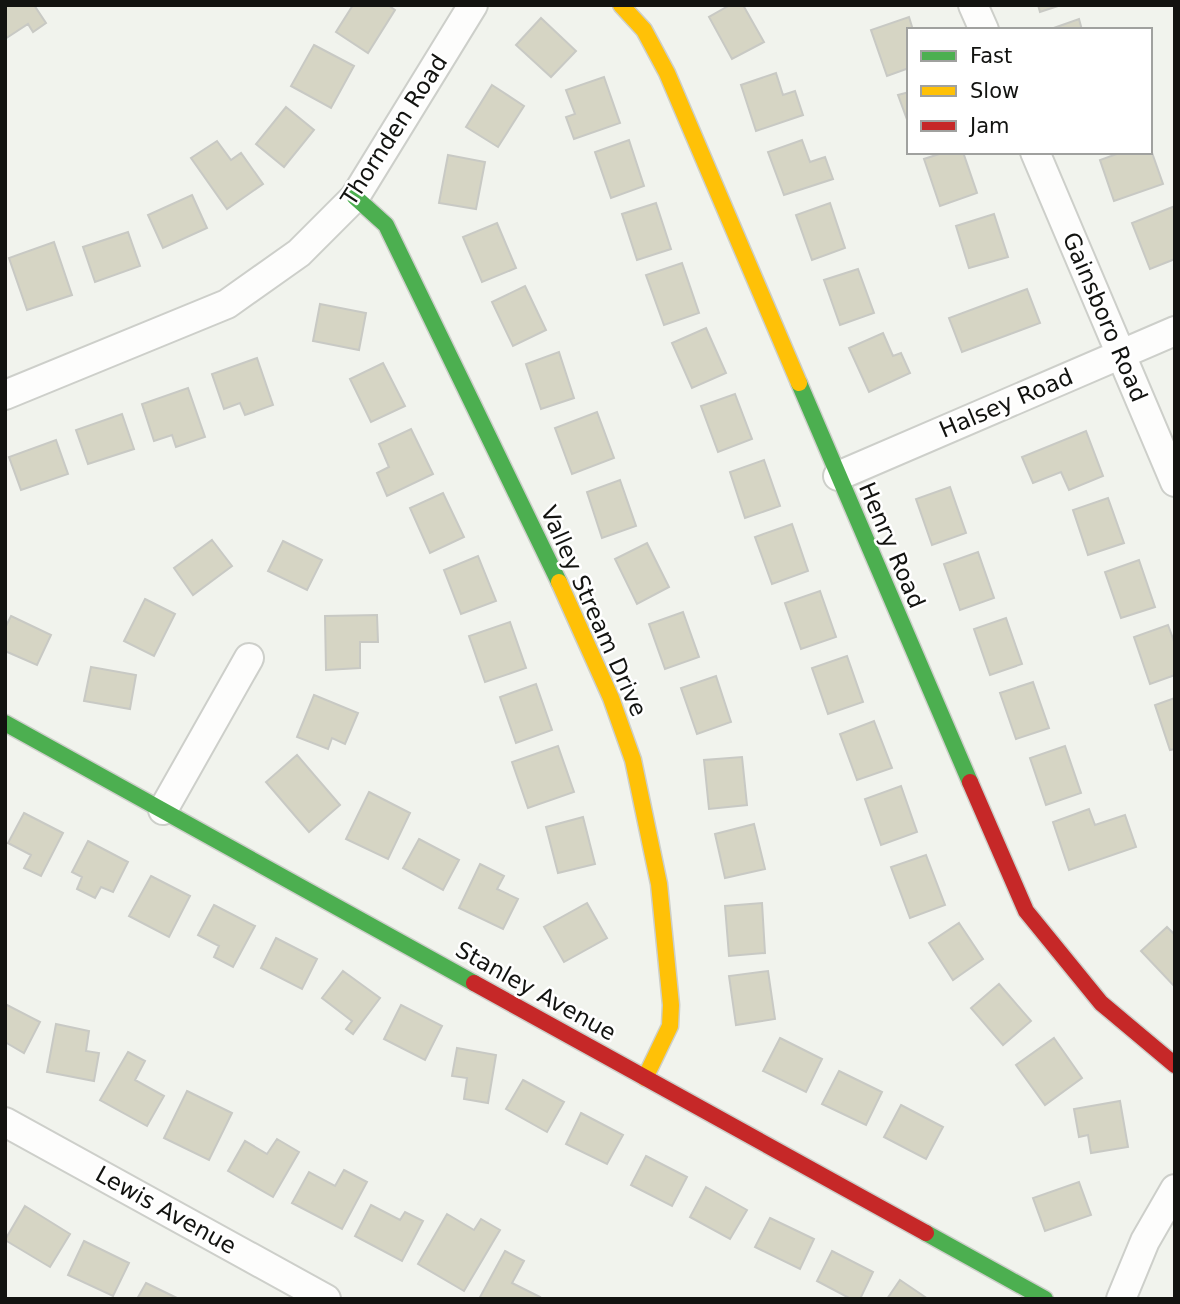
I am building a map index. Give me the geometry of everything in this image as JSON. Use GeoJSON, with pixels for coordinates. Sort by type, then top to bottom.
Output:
{"type":"FeatureCollection","features":[{"type":"Feature","properties":{"kind":"street","name":"Thornden Road"},"geometry":{"type":"LineString","coordinates":[[5,395],[227,304],[299,253],[355,197],[473,5]]}},
{"type":"Feature","properties":{"kind":"street","name":"Henry Road"},"geometry":{"type":"LineString","coordinates":[[621,5],[644,30],[667,73],[1026,911],[1101,1003],[1175,1065]]}},
{"type":"Feature","properties":{"kind":"street"},"geometry":{"type":"LineString","coordinates":[[973,5],[983,28]]}},
{"type":"Feature","properties":{"kind":"street","name":"Gainsboro Road"},"geometry":{"type":"LineString","coordinates":[[1036,154],[1175,482]]}},
{"type":"Feature","properties":{"kind":"street","name":"Valley Stream Drive"},"geometry":{"type":"LineString","coordinates":[[355,197],[386,225],[555,574],[611,698],[633,760],[659,884],[671,1005],[670,1026],[645,1078]]}},
{"type":"Feature","properties":{"kind":"street","name":"Halsey Road"},"geometry":{"type":"LineString","coordinates":[[838,476],[1175,331]]}},
{"type":"Feature","properties":{"kind":"street"},"geometry":{"type":"LineString","coordinates":[[163,810],[248,658]]}},
{"type":"Feature","properties":{"kind":"street","name":"Stanley Avenue"},"geometry":{"type":"LineString","coordinates":[[5,723],[1045,1299]]}},
{"type":"Feature","properties":{"kind":"street","name":"Lewis Avenue"},"geometry":{"type":"LineString","coordinates":[[5,1122],[326,1299]]}},
{"type":"Feature","properties":{"kind":"street"},"geometry":{"type":"LineString","coordinates":[[1121,1299],[1145,1241],[1175,1189]]}},
{"type":"Feature","properties":{"kind":"building"},"geometry":{"type":"Polygon","coordinates":[[[5,5],[34,5],[46,23],[33,32],[28,24],[5,39],[5,5]]]}},
{"type":"Feature","properties":{"kind":"building"},"geometry":{"type":"Polygon","coordinates":[[[353,5],[388,5],[395,10],[368,53],[336,32],[353,5]]]}},
{"type":"Feature","properties":{"kind":"building"},"geometry":{"type":"Polygon","coordinates":[[[730,5],[743,5],[764,42],[732,59],[709,17],[730,5]]]}},
{"type":"Feature","properties":{"kind":"building"},"geometry":{"type":"Polygon","coordinates":[[[1038,5],[1061,5],[1040,12],[1038,5]]]}},
{"type":"Feature","properties":{"kind":"building"},"geometry":{"type":"Polygon","coordinates":[[[909,17],[912,28],[907,28],[907,69],[887,76],[871,30],[909,17]]]}},
{"type":"Feature","properties":{"kind":"building"},"geometry":{"type":"Polygon","coordinates":[[[541,18],[576,51],[551,77],[516,45],[541,18]]]}},
{"type":"Feature","properties":{"kind":"building"},"geometry":{"type":"Polygon","coordinates":[[[1079,19],[1081,28],[1054,28],[1079,19]]]}},
{"type":"Feature","properties":{"kind":"building"},"geometry":{"type":"Polygon","coordinates":[[[314,45],[354,66],[331,108],[291,86],[314,45]]]}},
{"type":"Feature","properties":{"kind":"building"},"geometry":{"type":"Polygon","coordinates":[[[776,73],[783,95],[795,91],[803,115],[756,131],[741,85],[776,73]]]}},
{"type":"Feature","properties":{"kind":"building"},"geometry":{"type":"Polygon","coordinates":[[[604,77],[620,123],[574,139],[566,117],[575,114],[566,90],[604,77]]]}},
{"type":"Feature","properties":{"kind":"building"},"geometry":{"type":"Polygon","coordinates":[[[492,85],[524,106],[498,147],[466,127],[492,85]]]}},
{"type":"Feature","properties":{"kind":"building"},"geometry":{"type":"Polygon","coordinates":[[[907,93],[907,120],[898,95],[907,93]]]}},
{"type":"Feature","properties":{"kind":"building"},"geometry":{"type":"Polygon","coordinates":[[[286,107],[314,130],[284,167],[256,144],[286,107]]]}},
{"type":"Feature","properties":{"kind":"building"},"geometry":{"type":"Polygon","coordinates":[[[629,140],[644,186],[611,198],[595,152],[629,140]]]}},
{"type":"Feature","properties":{"kind":"building"},"geometry":{"type":"Polygon","coordinates":[[[802,140],[810,162],[825,157],[833,179],[784,195],[768,152],[802,140]]]}},
{"type":"Feature","properties":{"kind":"building"},"geometry":{"type":"Polygon","coordinates":[[[217,141],[231,160],[241,153],[263,184],[227,209],[191,158],[217,141]]]}},
{"type":"Feature","properties":{"kind":"building"},"geometry":{"type":"Polygon","coordinates":[[[1152,153],[1163,184],[1114,201],[1100,160],[1116,154],[1152,153]]]}},
{"type":"Feature","properties":{"kind":"building"},"geometry":{"type":"Polygon","coordinates":[[[939,154],[964,154],[977,193],[940,206],[924,159],[939,154]]]}},
{"type":"Feature","properties":{"kind":"building"},"geometry":{"type":"Polygon","coordinates":[[[448,155],[485,162],[476,209],[439,203],[448,155]]]}},
{"type":"Feature","properties":{"kind":"building"},"geometry":{"type":"Polygon","coordinates":[[[192,195],[207,228],[163,248],[148,215],[192,195]]]}},
{"type":"Feature","properties":{"kind":"building"},"geometry":{"type":"Polygon","coordinates":[[[656,203],[671,249],[637,260],[622,214],[656,203]]]}},
{"type":"Feature","properties":{"kind":"building"},"geometry":{"type":"Polygon","coordinates":[[[830,203],[845,248],[812,260],[796,215],[830,203]]]}},
{"type":"Feature","properties":{"kind":"building"},"geometry":{"type":"Polygon","coordinates":[[[1175,206],[1175,259],[1150,269],[1132,223],[1175,206]]]}},
{"type":"Feature","properties":{"kind":"building"},"geometry":{"type":"Polygon","coordinates":[[[994,214],[1008,257],[969,268],[956,226],[994,214]]]}},
{"type":"Feature","properties":{"kind":"building"},"geometry":{"type":"Polygon","coordinates":[[[497,223],[516,268],[482,282],[463,237],[497,223]]]}},
{"type":"Feature","properties":{"kind":"building"},"geometry":{"type":"Polygon","coordinates":[[[128,232],[140,266],[95,282],[83,247],[128,232]]]}},
{"type":"Feature","properties":{"kind":"building"},"geometry":{"type":"Polygon","coordinates":[[[54,242],[72,295],[27,310],[9,258],[54,242]]]}},
{"type":"Feature","properties":{"kind":"building"},"geometry":{"type":"Polygon","coordinates":[[[682,263],[699,313],[664,325],[646,275],[682,263]]]}},
{"type":"Feature","properties":{"kind":"building"},"geometry":{"type":"Polygon","coordinates":[[[858,269],[874,313],[840,325],[824,280],[858,269]]]}},
{"type":"Feature","properties":{"kind":"building"},"geometry":{"type":"Polygon","coordinates":[[[525,286],[546,330],[513,346],[492,302],[525,286]]]}},
{"type":"Feature","properties":{"kind":"building"},"geometry":{"type":"Polygon","coordinates":[[[1027,289],[1040,323],[962,352],[949,318],[1027,289]]]}},
{"type":"Feature","properties":{"kind":"building"},"geometry":{"type":"Polygon","coordinates":[[[320,304],[366,313],[359,350],[313,341],[320,304]]]}},
{"type":"Feature","properties":{"kind":"building"},"geometry":{"type":"Polygon","coordinates":[[[706,328],[726,373],[692,388],[672,343],[706,328]]]}},
{"type":"Feature","properties":{"kind":"building"},"geometry":{"type":"Polygon","coordinates":[[[883,333],[893,356],[901,353],[910,373],[869,392],[849,348],[883,333]]]}},
{"type":"Feature","properties":{"kind":"building"},"geometry":{"type":"Polygon","coordinates":[[[559,352],[574,398],[541,409],[526,364],[559,352]]]}},
{"type":"Feature","properties":{"kind":"building"},"geometry":{"type":"Polygon","coordinates":[[[257,358],[273,405],[245,415],[240,403],[224,409],[212,374],[257,358]]]}},
{"type":"Feature","properties":{"kind":"building"},"geometry":{"type":"Polygon","coordinates":[[[383,363],[405,406],[371,422],[350,379],[383,363]]]}},
{"type":"Feature","properties":{"kind":"building"},"geometry":{"type":"Polygon","coordinates":[[[188,388],[205,437],[176,447],[172,435],[154,441],[142,404],[188,388]]]}},
{"type":"Feature","properties":{"kind":"building"},"geometry":{"type":"Polygon","coordinates":[[[735,394],[752,439],[718,452],[701,406],[735,394]]]}},
{"type":"Feature","properties":{"kind":"building"},"geometry":{"type":"Polygon","coordinates":[[[597,412],[614,458],[572,474],[555,428],[597,412]]]}},
{"type":"Feature","properties":{"kind":"building"},"geometry":{"type":"Polygon","coordinates":[[[122,414],[134,449],[88,464],[76,430],[122,414]]]}},
{"type":"Feature","properties":{"kind":"building"},"geometry":{"type":"Polygon","coordinates":[[[411,429],[433,474],[387,496],[377,473],[389,467],[379,444],[411,429]]]}},
{"type":"Feature","properties":{"kind":"building"},"geometry":{"type":"Polygon","coordinates":[[[1086,431],[1103,476],[1069,490],[1061,472],[1033,483],[1022,457],[1086,431]]]}},
{"type":"Feature","properties":{"kind":"building"},"geometry":{"type":"Polygon","coordinates":[[[56,440],[68,474],[21,490],[9,457],[56,440]]]}},
{"type":"Feature","properties":{"kind":"building"},"geometry":{"type":"Polygon","coordinates":[[[764,460],[780,506],[745,518],[730,472],[764,460]]]}},
{"type":"Feature","properties":{"kind":"building"},"geometry":{"type":"Polygon","coordinates":[[[620,480],[636,526],[602,538],[587,492],[620,480]]]}},
{"type":"Feature","properties":{"kind":"building"},"geometry":{"type":"Polygon","coordinates":[[[950,487],[966,533],[932,545],[916,499],[950,487]]]}},
{"type":"Feature","properties":{"kind":"building"},"geometry":{"type":"Polygon","coordinates":[[[443,493],[464,537],[430,553],[410,508],[443,493]]]}},
{"type":"Feature","properties":{"kind":"building"},"geometry":{"type":"Polygon","coordinates":[[[1108,498],[1124,543],[1088,555],[1073,510],[1108,498]]]}},
{"type":"Feature","properties":{"kind":"building"},"geometry":{"type":"Polygon","coordinates":[[[792,524],[808,571],[772,584],[755,537],[792,524]]]}},
{"type":"Feature","properties":{"kind":"building"},"geometry":{"type":"Polygon","coordinates":[[[212,540],[232,566],[193,595],[174,568],[212,540]]]}},
{"type":"Feature","properties":{"kind":"building"},"geometry":{"type":"Polygon","coordinates":[[[283,541],[322,560],[307,590],[268,571],[283,541]]]}},
{"type":"Feature","properties":{"kind":"building"},"geometry":{"type":"Polygon","coordinates":[[[647,543],[669,587],[637,604],[615,559],[647,543]]]}},
{"type":"Feature","properties":{"kind":"building"},"geometry":{"type":"Polygon","coordinates":[[[978,552],[994,598],[960,610],[944,564],[978,552]]]}},
{"type":"Feature","properties":{"kind":"building"},"geometry":{"type":"Polygon","coordinates":[[[478,556],[496,601],[461,614],[444,570],[478,556]]]}},
{"type":"Feature","properties":{"kind":"building"},"geometry":{"type":"Polygon","coordinates":[[[1139,560],[1155,607],[1121,618],[1105,572],[1139,560]]]}},
{"type":"Feature","properties":{"kind":"building"},"geometry":{"type":"Polygon","coordinates":[[[820,591],[836,637],[801,649],[785,603],[820,591]]]}},
{"type":"Feature","properties":{"kind":"building"},"geometry":{"type":"Polygon","coordinates":[[[145,599],[175,614],[154,656],[124,641],[145,599]]]}},
{"type":"Feature","properties":{"kind":"building"},"geometry":{"type":"Polygon","coordinates":[[[683,612],[699,657],[665,669],[649,624],[683,612]]]}},
{"type":"Feature","properties":{"kind":"building"},"geometry":{"type":"Polygon","coordinates":[[[377,615],[378,642],[360,642],[360,668],[326,670],[325,616],[377,615]]]}},
{"type":"Feature","properties":{"kind":"building"},"geometry":{"type":"Polygon","coordinates":[[[11,616],[51,635],[37,665],[5,651],[5,628],[11,616]]]}},
{"type":"Feature","properties":{"kind":"building"},"geometry":{"type":"Polygon","coordinates":[[[1006,618],[1022,664],[990,675],[974,629],[1006,618]]]}},
{"type":"Feature","properties":{"kind":"building"},"geometry":{"type":"Polygon","coordinates":[[[510,622],[526,668],[485,682],[469,636],[510,622]]]}},
{"type":"Feature","properties":{"kind":"building"},"geometry":{"type":"Polygon","coordinates":[[[1168,625],[1175,644],[1175,675],[1150,684],[1134,637],[1168,625]]]}},
{"type":"Feature","properties":{"kind":"building"},"geometry":{"type":"Polygon","coordinates":[[[847,656],[863,702],[828,714],[812,668],[847,656]]]}},
{"type":"Feature","properties":{"kind":"building"},"geometry":{"type":"Polygon","coordinates":[[[91,667],[136,675],[130,709],[84,701],[91,667]]]}},
{"type":"Feature","properties":{"kind":"building"},"geometry":{"type":"Polygon","coordinates":[[[716,676],[731,722],[697,734],[681,688],[716,676]]]}},
{"type":"Feature","properties":{"kind":"building"},"geometry":{"type":"Polygon","coordinates":[[[1033,682],[1049,728],[1016,739],[1000,693],[1033,682]]]}},
{"type":"Feature","properties":{"kind":"building"},"geometry":{"type":"Polygon","coordinates":[[[536,684],[552,730],[516,743],[500,697],[536,684]]]}},
{"type":"Feature","properties":{"kind":"building"},"geometry":{"type":"Polygon","coordinates":[[[314,695],[358,713],[345,744],[332,738],[328,749],[297,737],[314,695]]]}},
{"type":"Feature","properties":{"kind":"building"},"geometry":{"type":"Polygon","coordinates":[[[1175,698],[1175,749],[1170,750],[1155,705],[1175,698]]]}},
{"type":"Feature","properties":{"kind":"building"},"geometry":{"type":"Polygon","coordinates":[[[874,721],[892,768],[857,780],[840,734],[874,721]]]}},
{"type":"Feature","properties":{"kind":"building"},"geometry":{"type":"Polygon","coordinates":[[[558,746],[574,792],[528,808],[512,762],[558,746]]]}},
{"type":"Feature","properties":{"kind":"building"},"geometry":{"type":"Polygon","coordinates":[[[1065,746],[1081,793],[1046,805],[1030,758],[1065,746]]]}},
{"type":"Feature","properties":{"kind":"building"},"geometry":{"type":"Polygon","coordinates":[[[297,755],[340,805],[309,832],[266,782],[297,755]]]}},
{"type":"Feature","properties":{"kind":"building"},"geometry":{"type":"Polygon","coordinates":[[[742,757],[747,805],[709,809],[704,760],[742,757]]]}},
{"type":"Feature","properties":{"kind":"building"},"geometry":{"type":"Polygon","coordinates":[[[901,786],[917,832],[881,845],[865,799],[901,786]]]}},
{"type":"Feature","properties":{"kind":"building"},"geometry":{"type":"Polygon","coordinates":[[[369,792],[410,813],[388,859],[346,839],[369,792]]]}},
{"type":"Feature","properties":{"kind":"building"},"geometry":{"type":"Polygon","coordinates":[[[1089,809],[1095,825],[1125,815],[1136,847],[1069,870],[1053,822],[1089,809]]]}},
{"type":"Feature","properties":{"kind":"building"},"geometry":{"type":"Polygon","coordinates":[[[24,813],[63,833],[41,876],[24,868],[31,855],[8,843],[24,813]]]}},
{"type":"Feature","properties":{"kind":"building"},"geometry":{"type":"Polygon","coordinates":[[[583,817],[595,864],[558,873],[546,827],[583,817]]]}},
{"type":"Feature","properties":{"kind":"building"},"geometry":{"type":"Polygon","coordinates":[[[754,824],[765,869],[725,878],[715,834],[754,824]]]}},
{"type":"Feature","properties":{"kind":"building"},"geometry":{"type":"Polygon","coordinates":[[[419,839],[459,860],[443,890],[403,868],[419,839]]]}},
{"type":"Feature","properties":{"kind":"building"},"geometry":{"type":"Polygon","coordinates":[[[88,841],[128,862],[113,892],[101,887],[95,898],[77,889],[82,877],[72,872],[88,841]]]}},
{"type":"Feature","properties":{"kind":"building"},"geometry":{"type":"Polygon","coordinates":[[[926,855],[945,905],[910,918],[891,867],[926,855]]]}},
{"type":"Feature","properties":{"kind":"building"},"geometry":{"type":"Polygon","coordinates":[[[480,864],[504,876],[497,889],[518,899],[503,929],[459,908],[480,864]]]}},
{"type":"Feature","properties":{"kind":"building"},"geometry":{"type":"Polygon","coordinates":[[[151,876],[190,896],[169,937],[129,916],[151,876]]]}},
{"type":"Feature","properties":{"kind":"building"},"geometry":{"type":"Polygon","coordinates":[[[587,903],[607,938],[564,962],[544,927],[587,903]]]}},
{"type":"Feature","properties":{"kind":"building"},"geometry":{"type":"Polygon","coordinates":[[[762,903],[765,953],[729,956],[725,906],[762,903]]]}},
{"type":"Feature","properties":{"kind":"building"},"geometry":{"type":"Polygon","coordinates":[[[214,905],[255,926],[233,967],[214,957],[219,946],[198,935],[214,905]]]}},
{"type":"Feature","properties":{"kind":"building"},"geometry":{"type":"Polygon","coordinates":[[[959,923],[983,959],[953,980],[929,943],[959,923]]]}},
{"type":"Feature","properties":{"kind":"building"},"geometry":{"type":"Polygon","coordinates":[[[1167,927],[1175,935],[1175,987],[1141,951],[1167,927]]]}},
{"type":"Feature","properties":{"kind":"building"},"geometry":{"type":"Polygon","coordinates":[[[276,938],[317,959],[302,989],[261,968],[276,938]]]}},
{"type":"Feature","properties":{"kind":"building"},"geometry":{"type":"Polygon","coordinates":[[[343,971],[380,998],[353,1034],[346,1029],[352,1021],[322,998],[343,971]]]}},
{"type":"Feature","properties":{"kind":"building"},"geometry":{"type":"Polygon","coordinates":[[[768,971],[775,1019],[736,1025],[729,976],[768,971]]]}},
{"type":"Feature","properties":{"kind":"building"},"geometry":{"type":"Polygon","coordinates":[[[999,984],[1031,1021],[1003,1045],[971,1008],[999,984]]]}},
{"type":"Feature","properties":{"kind":"building"},"geometry":{"type":"Polygon","coordinates":[[[5,1004],[40,1022],[24,1053],[5,1042],[5,1004]]]}},
{"type":"Feature","properties":{"kind":"building"},"geometry":{"type":"Polygon","coordinates":[[[401,1005],[442,1026],[425,1060],[384,1039],[401,1005]]]}},
{"type":"Feature","properties":{"kind":"building"},"geometry":{"type":"Polygon","coordinates":[[[56,1024],[89,1031],[86,1051],[99,1053],[94,1081],[47,1072],[56,1024]]]}},
{"type":"Feature","properties":{"kind":"building"},"geometry":{"type":"Polygon","coordinates":[[[780,1038],[822,1059],[806,1092],[763,1071],[780,1038]]]}},
{"type":"Feature","properties":{"kind":"building"},"geometry":{"type":"Polygon","coordinates":[[[1054,1038],[1082,1078],[1045,1105],[1016,1065],[1054,1038]]]}},
{"type":"Feature","properties":{"kind":"building"},"geometry":{"type":"Polygon","coordinates":[[[457,1048],[496,1055],[488,1103],[464,1099],[467,1078],[452,1076],[457,1048]]]}},
{"type":"Feature","properties":{"kind":"building"},"geometry":{"type":"Polygon","coordinates":[[[128,1052],[145,1061],[135,1080],[164,1096],[147,1126],[100,1100],[128,1052]]]}},
{"type":"Feature","properties":{"kind":"building"},"geometry":{"type":"Polygon","coordinates":[[[839,1071],[882,1092],[866,1125],[822,1104],[839,1071]]]}},
{"type":"Feature","properties":{"kind":"building"},"geometry":{"type":"Polygon","coordinates":[[[523,1080],[564,1102],[547,1132],[506,1109],[523,1080]]]}},
{"type":"Feature","properties":{"kind":"building"},"geometry":{"type":"Polygon","coordinates":[[[187,1091],[232,1113],[209,1160],[164,1138],[187,1091]]]}},
{"type":"Feature","properties":{"kind":"building"},"geometry":{"type":"Polygon","coordinates":[[[1120,1101],[1128,1147],[1091,1153],[1088,1135],[1079,1137],[1074,1109],[1120,1101]]]}},
{"type":"Feature","properties":{"kind":"building"},"geometry":{"type":"Polygon","coordinates":[[[901,1105],[943,1127],[926,1159],[884,1137],[901,1105]]]}},
{"type":"Feature","properties":{"kind":"building"},"geometry":{"type":"Polygon","coordinates":[[[581,1113],[623,1135],[607,1164],[566,1144],[581,1113]]]}},
{"type":"Feature","properties":{"kind":"building"},"geometry":{"type":"Polygon","coordinates":[[[277,1139],[299,1152],[273,1197],[228,1171],[245,1141],[267,1154],[277,1139]]]}},
{"type":"Feature","properties":{"kind":"building"},"geometry":{"type":"Polygon","coordinates":[[[646,1156],[687,1177],[672,1206],[631,1185],[646,1156]]]}},
{"type":"Feature","properties":{"kind":"building"},"geometry":{"type":"Polygon","coordinates":[[[344,1170],[367,1182],[342,1229],[292,1203],[309,1172],[335,1186],[344,1170]]]}},
{"type":"Feature","properties":{"kind":"building"},"geometry":{"type":"Polygon","coordinates":[[[1079,1182],[1091,1215],[1045,1231],[1033,1198],[1079,1182]]]}},
{"type":"Feature","properties":{"kind":"building"},"geometry":{"type":"Polygon","coordinates":[[[706,1187],[747,1210],[730,1239],[690,1217],[706,1187]]]}},
{"type":"Feature","properties":{"kind":"building"},"geometry":{"type":"Polygon","coordinates":[[[371,1205],[400,1220],[405,1212],[423,1221],[402,1261],[355,1236],[371,1205]]]}},
{"type":"Feature","properties":{"kind":"building"},"geometry":{"type":"Polygon","coordinates":[[[25,1206],[70,1234],[50,1267],[5,1240],[25,1206]]]}},
{"type":"Feature","properties":{"kind":"building"},"geometry":{"type":"Polygon","coordinates":[[[447,1214],[474,1230],[481,1219],[500,1230],[464,1291],[418,1264],[447,1214]]]}},
{"type":"Feature","properties":{"kind":"building"},"geometry":{"type":"Polygon","coordinates":[[[770,1218],[814,1239],[800,1269],[755,1247],[770,1218]]]}},
{"type":"Feature","properties":{"kind":"building"},"geometry":{"type":"Polygon","coordinates":[[[84,1241],[129,1263],[113,1296],[68,1275],[84,1241]]]}},
{"type":"Feature","properties":{"kind":"building"},"geometry":{"type":"Polygon","coordinates":[[[505,1251],[524,1261],[512,1283],[540,1297],[539,1299],[479,1299],[505,1251]]]}},
{"type":"Feature","properties":{"kind":"building"},"geometry":{"type":"Polygon","coordinates":[[[832,1251],[873,1272],[860,1299],[851,1299],[817,1281],[832,1251]]]}},
{"type":"Feature","properties":{"kind":"building"},"geometry":{"type":"Polygon","coordinates":[[[900,1280],[928,1299],[887,1299],[900,1280]]]}},
{"type":"Feature","properties":{"kind":"building"},"geometry":{"type":"Polygon","coordinates":[[[146,1283],[179,1299],[137,1299],[146,1283]]]}},
{"type":"Feature","properties":{"kind":"traffic: fast"},"geometry":{"type":"LineString","coordinates":[[355,197],[386,225],[559,582]]}},
{"type":"Feature","properties":{"kind":"traffic: fast"},"geometry":{"type":"LineString","coordinates":[[799,383],[970,782]]}},
{"type":"Feature","properties":{"kind":"traffic: fast"},"geometry":{"type":"LineString","coordinates":[[5,723],[474,983]]}},
{"type":"Feature","properties":{"kind":"traffic: fast"},"geometry":{"type":"LineString","coordinates":[[926,1233],[1045,1299]]}},
{"type":"Feature","properties":{"kind":"traffic: slow"},"geometry":{"type":"LineString","coordinates":[[621,5],[644,30],[667,73],[799,383]]}},
{"type":"Feature","properties":{"kind":"traffic: slow"},"geometry":{"type":"LineString","coordinates":[[559,582],[611,698],[633,760],[659,884],[671,1005],[670,1026],[645,1078]]}},
{"type":"Feature","properties":{"kind":"traffic: jam"},"geometry":{"type":"LineString","coordinates":[[970,782],[1026,911],[1101,1003],[1175,1065]]}},
{"type":"Feature","properties":{"kind":"traffic: jam"},"geometry":{"type":"LineString","coordinates":[[474,983],[926,1233]]}}]}
